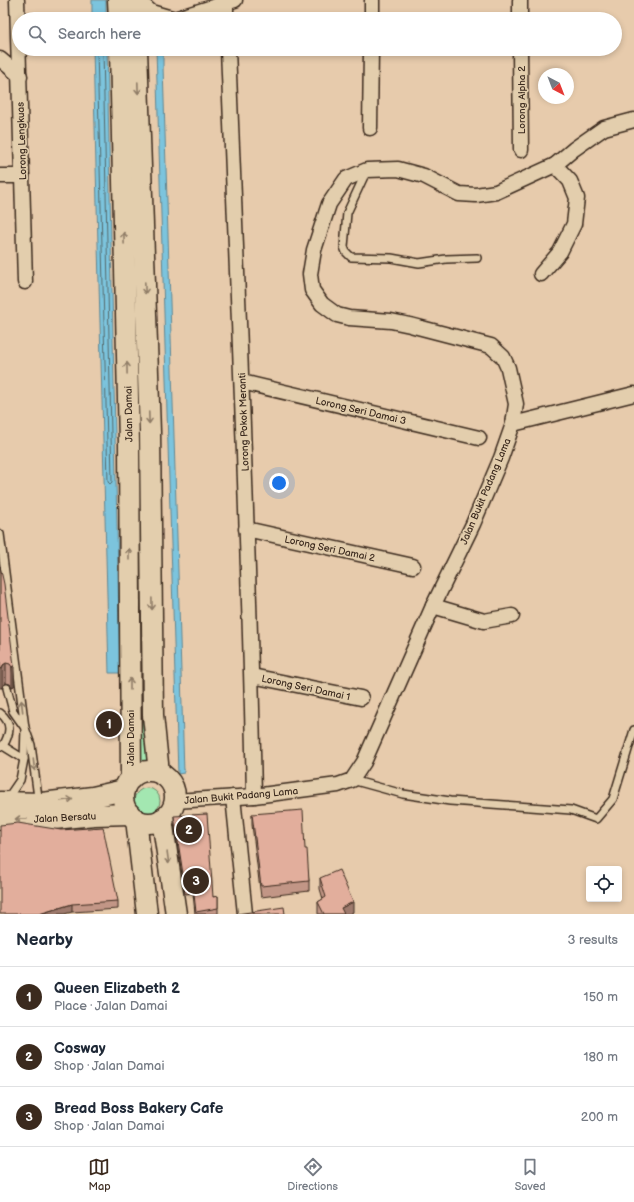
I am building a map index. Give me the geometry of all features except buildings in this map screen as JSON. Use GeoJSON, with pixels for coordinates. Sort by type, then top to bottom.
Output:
{"type":"FeatureCollection","features":[{"type":"Feature","properties":{"kind":"main road"},"geometry":{"type":"LineString","coordinates":[[118,0],[119,12]]}},
{"type":"Feature","properties":{"kind":"main road"},"geometry":{"type":"LineString","coordinates":[[137,12],[138,0]]}},
{"type":"Feature","properties":{"kind":"main road","name":"Jalan Damai"},"geometry":{"type":"LineString","coordinates":[[120,56],[129,443],[127,785]]}},
{"type":"Feature","properties":{"kind":"main road","name":"Jalan Damai"},"geometry":{"type":"LineString","coordinates":[[137,56],[150,432],[153,715],[160,773]]}},
{"type":"Feature","properties":{"kind":"main road"},"geometry":{"type":"LineString","coordinates":[[133,817],[149,823],[156,822],[168,815],[173,809],[175,793],[172,784],[167,777],[152,771],[137,774],[127,785],[124,799],[125,807],[133,817],[147,914]]}},
{"type":"Feature","properties":{"kind":"main road","name":"Jalan Bersatu"},"geometry":{"type":"LineString","coordinates":[[1,808],[93,797],[127,785]]}},
{"type":"Feature","properties":{"kind":"main road","name":"Jalan Bersatu"},"geometry":{"type":"LineString","coordinates":[[1,808],[54,820],[94,815],[133,817]]}},
{"type":"Feature","properties":{"kind":"main road"},"geometry":{"type":"LineString","coordinates":[[162,819],[176,914]]}},
{"type":"Feature","properties":{"kind":"street","name":"Lorong Lengkuas"},"geometry":{"type":"LineString","coordinates":[[17,0],[17,12]]}},
{"type":"Feature","properties":{"kind":"street"},"geometry":{"type":"LineString","coordinates":[[138,0],[151,12]]}},
{"type":"Feature","properties":{"kind":"street"},"geometry":{"type":"LineString","coordinates":[[372,0],[372,12]]}},
{"type":"Feature","properties":{"kind":"street"},"geometry":{"type":"LineString","coordinates":[[520,0],[520,12]]}},
{"type":"Feature","properties":{"kind":"street"},"geometry":{"type":"LineString","coordinates":[[197,12],[230,2]]}},
{"type":"Feature","properties":{"kind":"street"},"geometry":{"type":"LineString","coordinates":[[228,12],[230,2]]}},
{"type":"Feature","properties":{"kind":"street","name":"Lorong Lengkuas"},"geometry":{"type":"LineString","coordinates":[[19,56],[25,282]]}},
{"type":"Feature","properties":{"kind":"street","name":"Lorong Pokok Meranti"},"geometry":{"type":"LineString","coordinates":[[228,56],[242,382],[252,676],[254,796]]}},
{"type":"Feature","properties":{"kind":"street"},"geometry":{"type":"LineString","coordinates":[[370,128],[371,56]]}},
{"type":"Feature","properties":{"kind":"street","name":"Lorong Alpha 2"},"geometry":{"type":"LineString","coordinates":[[520,56],[521,150]]}},
{"type":"Feature","properties":{"kind":"street"},"geometry":{"type":"LineString","coordinates":[[0,59],[20,76]]}},
{"type":"Feature","properties":{"kind":"street","name":"Jalan Bukit Padang Lama"},"geometry":{"type":"LineString","coordinates":[[175,801],[254,796],[338,784],[352,780],[364,762],[433,606],[473,524],[501,458],[513,424],[516,404],[508,368],[503,356],[491,346],[398,322],[349,318],[337,314],[322,304],[312,290],[310,274],[313,258],[329,204],[346,179],[367,170],[398,169],[424,176],[459,194],[476,195],[496,192],[555,166],[574,149],[604,128],[634,120]]}},
{"type":"Feature","properties":{"kind":"street"},"geometry":{"type":"LineString","coordinates":[[541,274],[560,252],[574,224],[577,198],[570,181],[555,166]]}},
{"type":"Feature","properties":{"kind":"street"},"geometry":{"type":"LineString","coordinates":[[0,176],[22,176]]}},
{"type":"Feature","properties":{"kind":"street","name":"Lorong Seri Damai 3"},"geometry":{"type":"LineString","coordinates":[[242,382],[479,438]]}},
{"type":"Feature","properties":{"kind":"street"},"geometry":{"type":"LineString","coordinates":[[513,424],[634,394]]}},
{"type":"Feature","properties":{"kind":"street","name":"Lorong Seri Damai 2"},"geometry":{"type":"LineString","coordinates":[[246,530],[413,566]]}},
{"type":"Feature","properties":{"kind":"street"},"geometry":{"type":"LineString","coordinates":[[433,606],[484,621],[512,616]]}},
{"type":"Feature","properties":{"kind":"street","name":"Lorong Seri Damai 1"},"geometry":{"type":"LineString","coordinates":[[252,676],[361,698]]}},
{"type":"Feature","properties":{"kind":"street"},"geometry":{"type":"LineString","coordinates":[[233,797],[245,914]]}},
{"type":"Feature","properties":{"kind":"lane"},"geometry":{"type":"LineString","coordinates":[[367,170],[347,213],[344,247],[346,252],[351,257],[392,258],[420,263],[446,259],[477,258]]}},
{"type":"Feature","properties":{"kind":"lane"},"geometry":{"type":"LineString","coordinates":[[0,534],[25,728],[24,759],[20,780],[1,808]]}},
{"type":"Feature","properties":{"kind":"lane"},"geometry":{"type":"LineString","coordinates":[[7,688],[13,711],[25,728],[31,745],[38,797],[42,803]]}},
{"type":"Feature","properties":{"kind":"lane"},"geometry":{"type":"LineString","coordinates":[[0,713],[4,716],[10,727],[9,737],[1,746],[24,759]]}},
{"type":"Feature","properties":{"kind":"lane"},"geometry":{"type":"LineString","coordinates":[[352,780],[403,794],[450,802],[572,810],[596,819],[613,799],[634,730]]}},
{"type":"Feature","properties":{"kind":"green space"},"geometry":{"type":"Polygon","coordinates":[[[135,343],[141,540],[143,693],[145,733],[151,768],[136,767],[135,343]]]}},
{"type":"Feature","properties":{"kind":"green space"},"geometry":{"type":"Polygon","coordinates":[[[147,788],[156,792],[160,801],[156,810],[147,814],[138,810],[134,801],[138,792],[147,788]]]}},
{"type":"Feature","properties":{"kind":"water"},"geometry":{"type":"Polygon","coordinates":[[[92,0],[106,0],[106,12],[92,12],[92,0]]]}},
{"type":"Feature","properties":{"kind":"water"},"geometry":{"type":"Polygon","coordinates":[[[93,56],[107,56],[120,673],[109,673],[93,56]]]}},
{"type":"Feature","properties":{"kind":"water"},"geometry":{"type":"Polygon","coordinates":[[[156,56],[163,56],[184,773],[178,774],[156,56]]]}},
{"type":"Feature","properties":{"kind":"place","name":"Queen Elizabeth 2"},"geometry":{"type":"Point","coordinates":[109,724]}},
{"type":"Feature","properties":{"kind":"place","name":"Cosway"},"geometry":{"type":"Point","coordinates":[189,830]}},
{"type":"Feature","properties":{"kind":"place","name":"Bread Boss Bakery Cafe"},"geometry":{"type":"Point","coordinates":[196,881]}}]}
